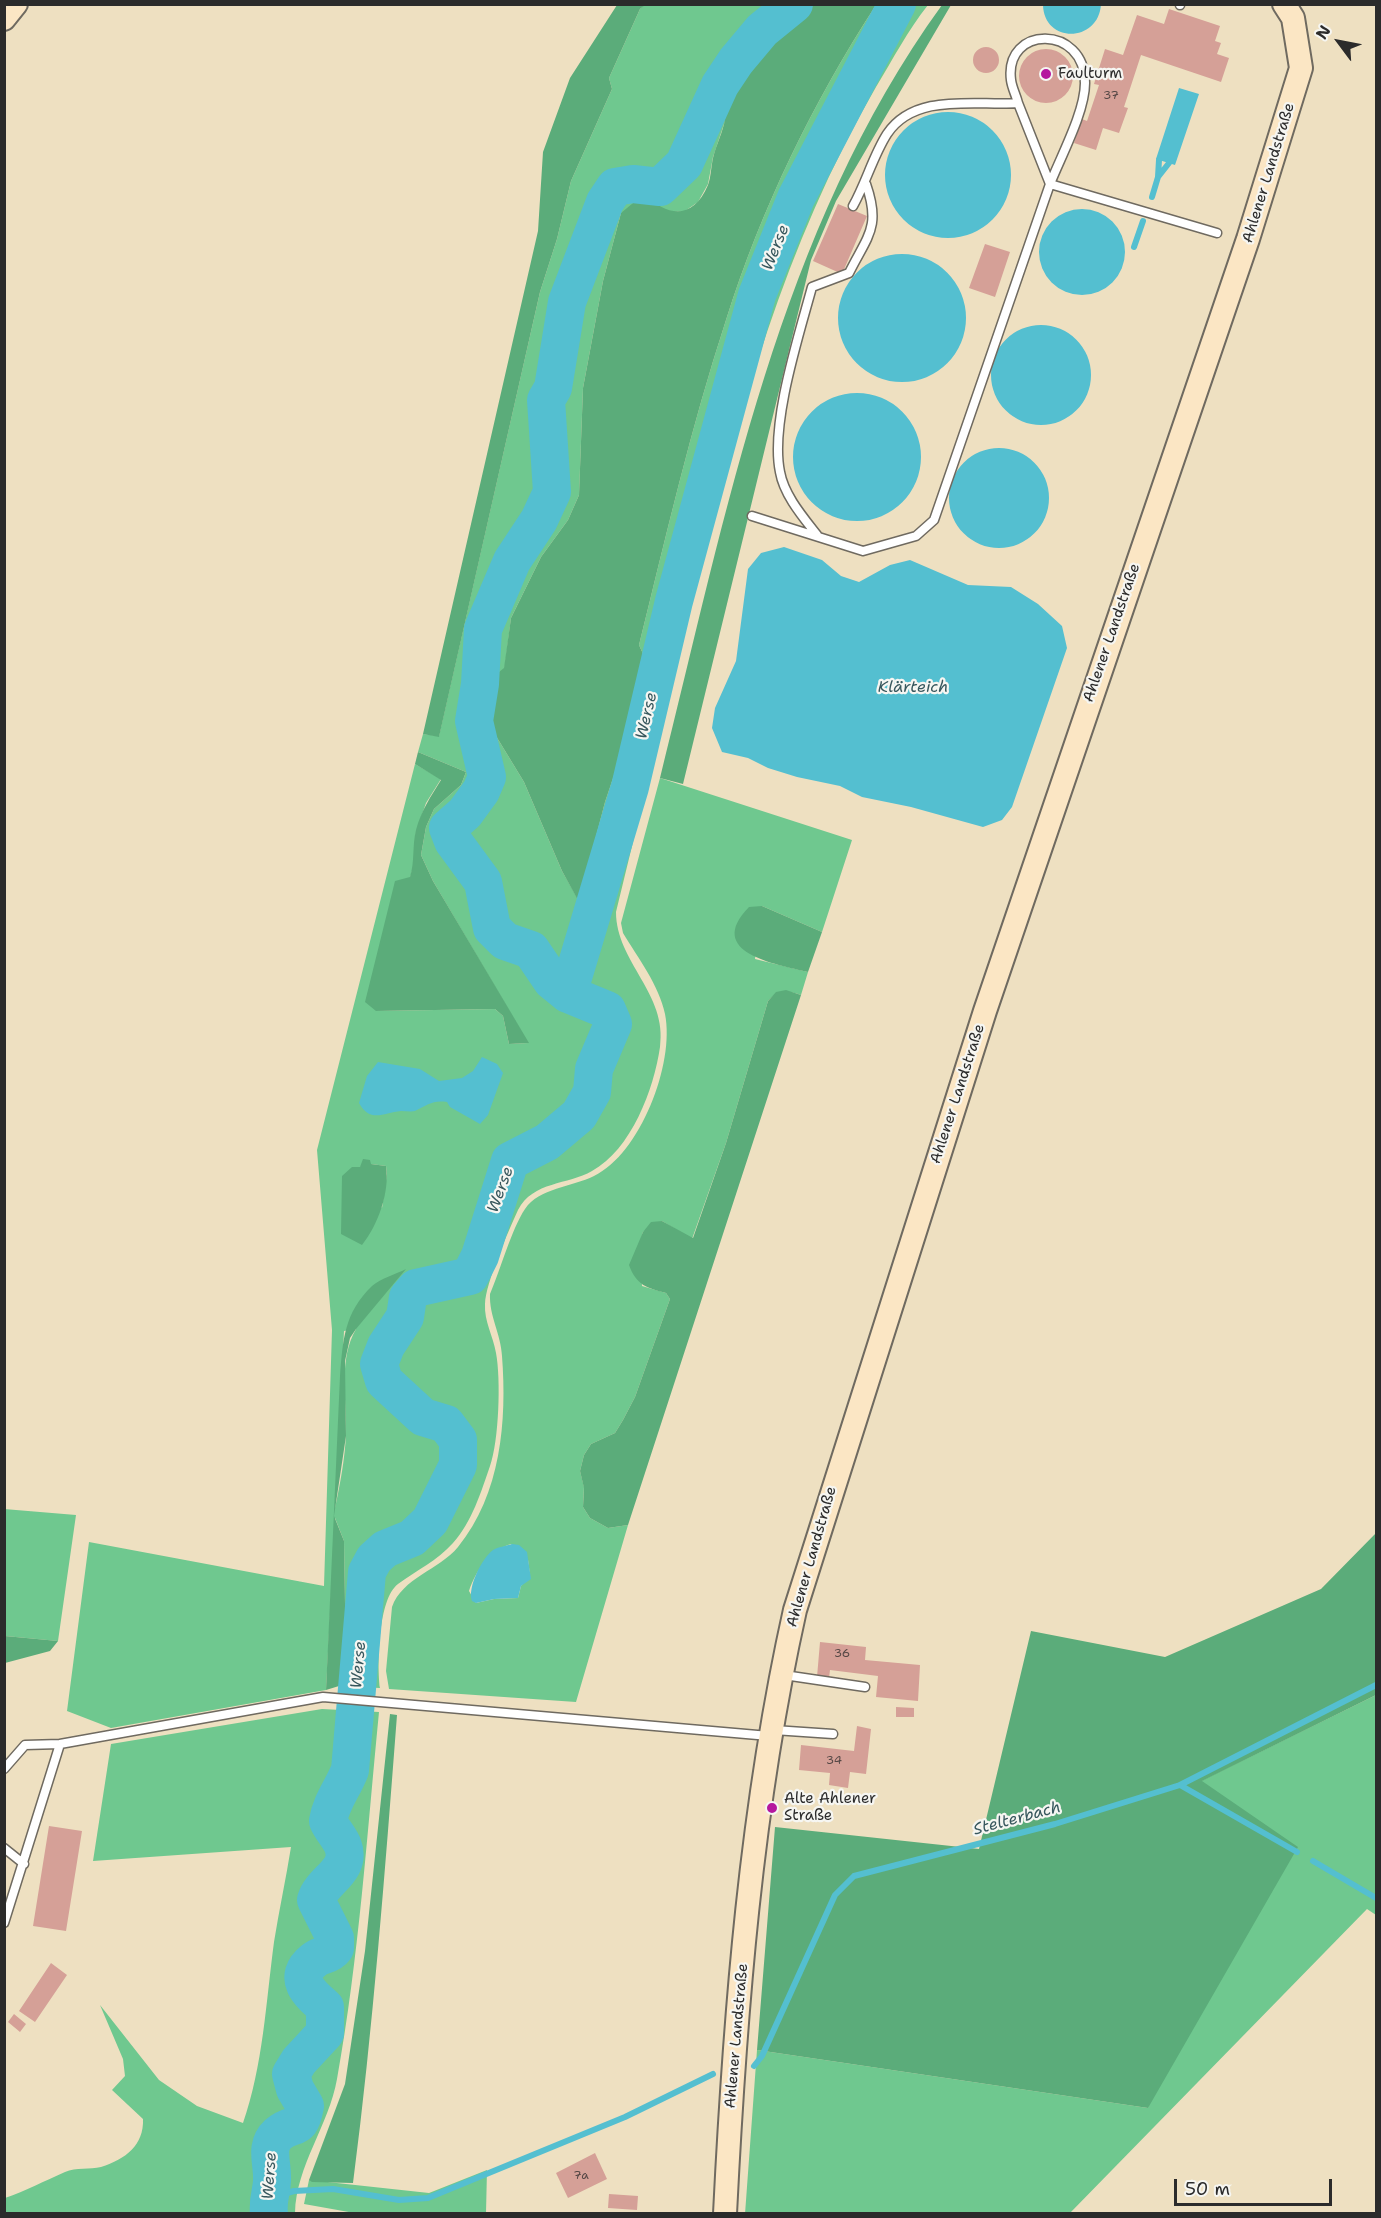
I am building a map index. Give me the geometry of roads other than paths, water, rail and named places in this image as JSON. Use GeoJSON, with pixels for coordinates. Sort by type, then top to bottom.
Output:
{"type":"FeatureCollection","features":[{"type":"Feature","properties":{"kind":"street"},"geometry":{"type":"LineString","coordinates":[[4,20],[16,4]]}},
{"type":"Feature","properties":{"kind":"street","name":"Ahlener Landstraße"},"geometry":{"type":"LineString","coordinates":[[725,2214],[730,2100],[743,1965],[770,1733],[795,1610],[824,1511],[982,1022],[1248,239],[1302,68],[1291,11]]}},
{"type":"Feature","properties":{"kind":"lane"},"geometry":{"type":"LineString","coordinates":[[752,516],[863,551],[916,536],[934,520],[1050,184],[1078,112],[1085,86],[1084,62],[1071,48],[1056,39],[1037,38],[1023,45],[1014,60],[1011,79],[1050,184]]}},
{"type":"Feature","properties":{"kind":"lane"},"geometry":{"type":"LineString","coordinates":[[853,206],[866,184],[888,132],[912,114],[946,104],[1018,103]]}},
{"type":"Feature","properties":{"kind":"lane"},"geometry":{"type":"LineString","coordinates":[[817,536],[795,506],[780,473],[779,442],[785,395],[812,287],[849,273],[873,223],[874,208],[866,184]]}},
{"type":"Feature","properties":{"kind":"lane"},"geometry":{"type":"LineString","coordinates":[[1050,184],[1217,233]]}},
{"type":"Feature","properties":{"kind":"lane"},"geometry":{"type":"LineString","coordinates":[[780,1675],[865,1687]]}},
{"type":"Feature","properties":{"kind":"lane"},"geometry":{"type":"LineString","coordinates":[[4,1769],[25,1745],[60,1744],[323,1697],[770,1733],[833,1734]]}},
{"type":"Feature","properties":{"kind":"lane"},"geometry":{"type":"LineString","coordinates":[[4,1923],[60,1744]]}},
{"type":"Feature","properties":{"kind":"lane"},"geometry":{"type":"LineString","coordinates":[[4,1848],[24,1864]]}},
{"type":"Feature","properties":{"kind":"water"},"geometry":{"type":"Polygon","coordinates":[[[1101,4],[1098,17],[1091,26],[1082,32],[1072,34],[1052,27],[1046,18],[1043,5],[1101,4]]]}},
{"type":"Feature","properties":{"kind":"water"},"geometry":{"type":"Polygon","coordinates":[[[1179,88],[1199,94],[1175,165],[1156,159],[1179,88]]]}},
{"type":"Feature","properties":{"kind":"water"},"geometry":{"type":"Polygon","coordinates":[[[948,112],[972,117],[993,130],[1006,151],[1011,175],[1006,199],[993,220],[972,233],[948,238],[924,233],[903,220],[890,199],[885,175],[890,151],[903,130],[924,117],[948,112]]]}},
{"type":"Feature","properties":{"kind":"water"},"geometry":{"type":"Polygon","coordinates":[[[1082,209],[1106,216],[1118,228],[1125,252],[1118,276],[1106,288],[1082,295],[1058,288],[1046,276],[1039,252],[1046,228],[1058,216],[1082,209]]]}},
{"type":"Feature","properties":{"kind":"water"},"geometry":{"type":"Polygon","coordinates":[[[902,254],[927,258],[948,272],[962,293],[966,318],[962,343],[948,364],[927,378],[902,382],[877,378],[856,364],[842,343],[838,318],[842,293],[856,272],[877,258],[902,254]]]}},
{"type":"Feature","properties":{"kind":"water"},"geometry":{"type":"Polygon","coordinates":[[[1041,325],[1069,333],[1083,347],[1091,375],[1083,403],[1069,417],[1041,425],[1013,417],[999,403],[991,375],[999,347],[1013,333],[1041,325]]]}},
{"type":"Feature","properties":{"kind":"water"},"geometry":{"type":"Polygon","coordinates":[[[857,393],[882,398],[902,412],[916,432],[921,457],[916,482],[902,502],[882,516],[857,521],[832,516],[812,502],[798,482],[793,457],[798,432],[812,412],[832,398],[857,393]]]}},
{"type":"Feature","properties":{"kind":"water"},"geometry":{"type":"Polygon","coordinates":[[[999,448],[1027,456],[1041,470],[1049,498],[1041,526],[1027,540],[999,548],[971,540],[957,526],[949,498],[957,470],[971,456],[999,448]]]}},
{"type":"Feature","properties":{"kind":"water","name":"Klärteich"},"geometry":{"type":"Polygon","coordinates":[[[784,547],[822,560],[841,576],[859,582],[890,565],[910,560],[968,585],[1011,587],[1038,604],[1062,626],[1067,648],[1012,807],[1002,820],[983,827],[911,807],[862,797],[840,786],[797,777],[768,768],[748,758],[722,752],[712,728],[715,708],[736,661],[748,569],[761,553],[784,547]]]}},
{"type":"Feature","properties":{"kind":"water"},"geometry":{"type":"Polygon","coordinates":[[[482,1057],[497,1064],[503,1073],[488,1115],[480,1124],[450,1107],[447,1102],[434,1102],[415,1111],[377,1115],[368,1113],[359,1103],[367,1076],[378,1062],[420,1069],[439,1081],[462,1078],[473,1071],[482,1057]]]}},
{"type":"Feature","properties":{"kind":"water"},"geometry":{"type":"Polygon","coordinates":[[[512,1544],[519,1545],[527,1552],[531,1579],[521,1586],[518,1598],[494,1599],[476,1603],[472,1601],[471,1595],[476,1574],[484,1560],[493,1550],[512,1544]]]}},
{"type":"Feature","properties":{"kind":"waterway"},"geometry":{"type":"LineString","coordinates":[[568,994],[552,981],[531,950],[505,941],[492,928],[483,882],[453,841],[448,828],[465,813],[481,791],[487,777],[474,721],[480,684],[483,629],[512,561],[539,520],[552,492],[546,400],[553,388],[567,302],[605,202],[615,187],[633,184],[660,187],[684,164],[720,85],[736,61],[762,30],[794,4]]}},
{"type":"Feature","properties":{"kind":"waterway","name":"Werse"},"geometry":{"type":"LineString","coordinates":[[269,2214],[272,2181],[270,2149],[278,2134],[301,2120],[305,2106],[295,2089],[291,2074],[299,2061],[325,2033],[325,2007],[309,1991],[303,1979],[307,1967],[314,1960],[335,1948],[335,1938],[316,1900],[319,1893],[340,1869],[345,1855],[342,1843],[328,1821],[350,1770],[367,1572],[374,1559],[385,1549],[412,1538],[430,1521],[458,1465],[458,1440],[446,1424],[423,1417],[384,1381],[379,1364],[386,1346],[405,1317],[408,1297],[416,1288],[470,1276],[480,1256],[510,1161],[547,1142],[579,1115],[592,1092],[594,1069],[613,1024],[607,1010],[568,994],[630,787],[674,601],[757,295],[796,198],[897,4]]}},
{"type":"Feature","properties":{"kind":"waterway"},"geometry":{"type":"LineString","coordinates":[[1158,177],[1159,160]]}},
{"type":"Feature","properties":{"kind":"waterway"},"geometry":{"type":"LineString","coordinates":[[1152,197],[1158,177],[1169,163]]}},
{"type":"Feature","properties":{"kind":"waterway"},"geometry":{"type":"LineString","coordinates":[[1134,247],[1143,221]]}},
{"type":"Feature","properties":{"kind":"waterway","name":"Stelterbach"},"geometry":{"type":"LineString","coordinates":[[754,2066],[762,2056],[835,1895],[854,1876],[1055,1824],[1180,1785],[1376,1685]]}},
{"type":"Feature","properties":{"kind":"waterway"},"geometry":{"type":"LineString","coordinates":[[1180,1785],[1297,1852]]}},
{"type":"Feature","properties":{"kind":"waterway"},"geometry":{"type":"LineString","coordinates":[[1313,1861],[1376,1898]]}},
{"type":"Feature","properties":{"kind":"waterway"},"geometry":{"type":"LineString","coordinates":[[267,2199],[294,2191],[333,2189],[399,2200],[428,2198],[625,2117],[713,2074]]}},
{"type":"Feature","properties":{"kind":"place","name":"Faulturm"},"geometry":{"type":"Point","coordinates":[1046,74]}},
{"type":"Feature","properties":{"kind":"place","name":"Alte Ahlener Straße"},"geometry":{"type":"Point","coordinates":[772,1808]}}]}
